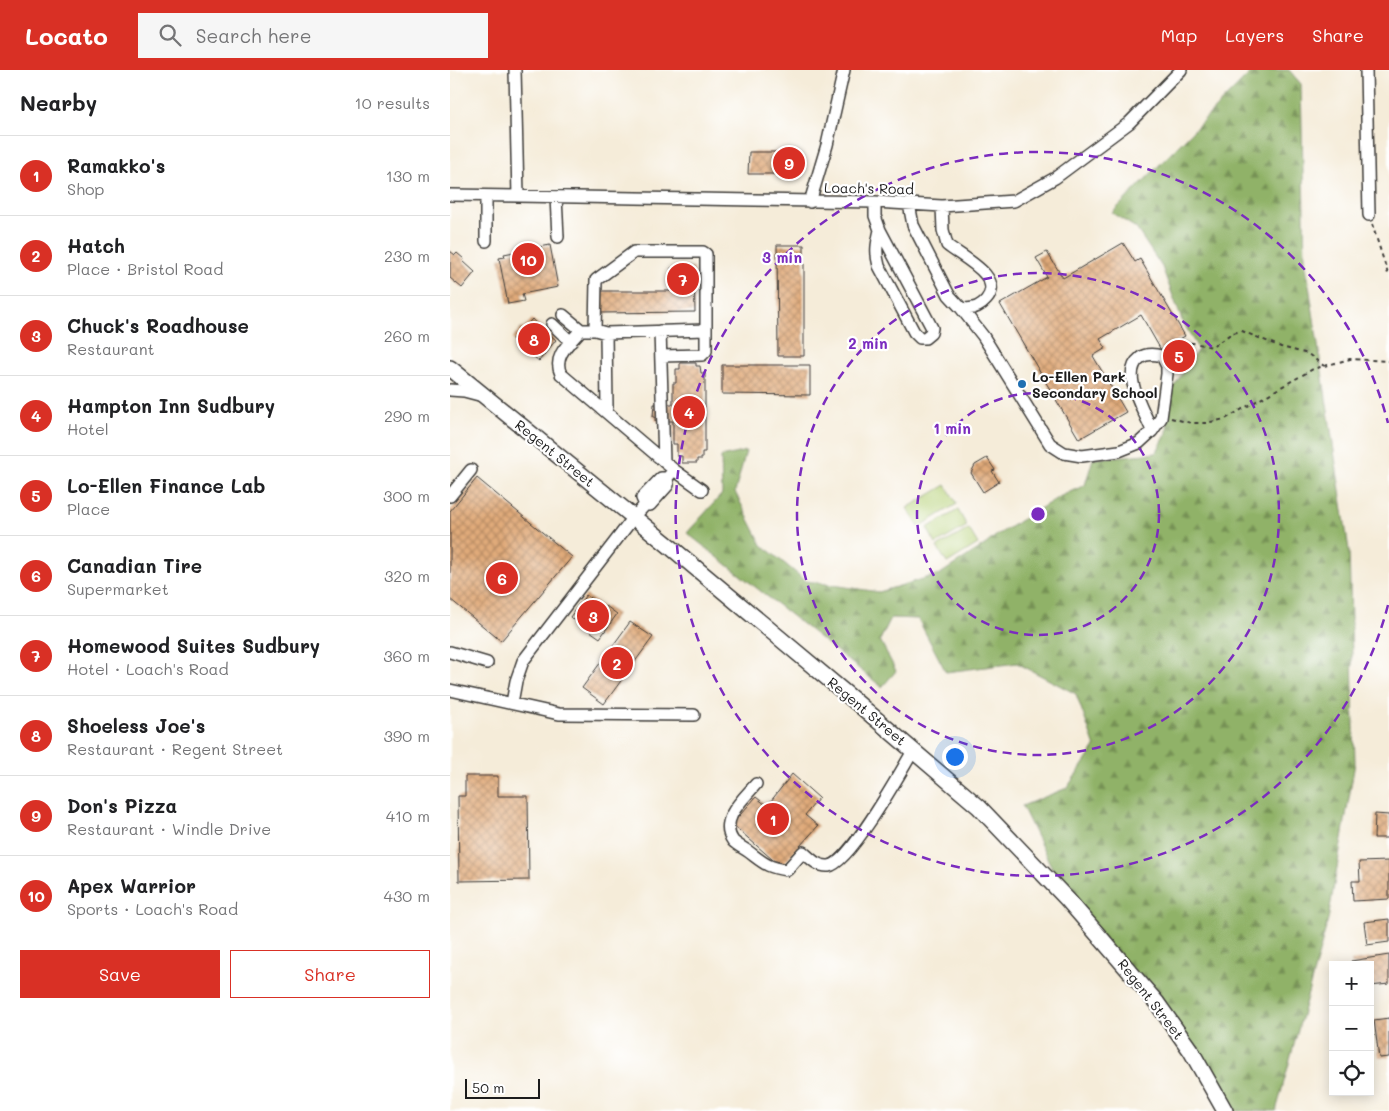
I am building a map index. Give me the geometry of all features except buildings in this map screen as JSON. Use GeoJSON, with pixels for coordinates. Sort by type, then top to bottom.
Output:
{"type":"FeatureCollection","features":[{"type":"Feature","properties":{"kind":"main road","name":"Regent Street"},"geometry":{"type":"LineString","coordinates":[[450,368],[634,517],[913,750],[979,808],[1067,899],[1157,1003],[1191,1051],[1225,1111]]}},
{"type":"Feature","properties":{"kind":"street"},"geometry":{"type":"LineString","coordinates":[[515,70],[518,196]]}},
{"type":"Feature","properties":{"kind":"street"},"geometry":{"type":"LineString","coordinates":[[810,202],[827,145],[844,70]]}},
{"type":"Feature","properties":{"kind":"street","name":"Loach's Road"},"geometry":{"type":"LineString","coordinates":[[450,195],[874,202],[942,206],[1014,200],[1055,178],[1128,123],[1181,70]]}},
{"type":"Feature","properties":{"kind":"street"},"geometry":{"type":"LineString","coordinates":[[1366,70],[1369,215]]}},
{"type":"Feature","properties":{"kind":"street"},"geometry":{"type":"LineString","coordinates":[[486,196],[486,241]]}},
{"type":"Feature","properties":{"kind":"street"},"geometry":{"type":"LineString","coordinates":[[556,197],[558,237]]}},
{"type":"Feature","properties":{"kind":"street"},"geometry":{"type":"LineString","coordinates":[[874,202],[875,216],[880,230],[932,328],[931,333],[925,338],[920,338],[914,332],[879,266],[876,246],[880,230]]}},
{"type":"Feature","properties":{"kind":"street"},"geometry":{"type":"LineString","coordinates":[[909,204],[913,225],[949,295],[983,336],[1050,444],[1064,453],[1082,456],[1119,450],[1139,444],[1152,431],[1161,418],[1167,374],[1167,366],[1162,356],[1146,354],[1135,362],[1132,373],[1135,393],[1152,431]]}},
{"type":"Feature","properties":{"kind":"street"},"geometry":{"type":"LineString","coordinates":[[942,206],[943,230],[947,245],[979,267],[989,279],[991,287],[989,297],[981,306],[970,309],[961,308]]}},
{"type":"Feature","properties":{"kind":"street"},"geometry":{"type":"LineString","coordinates":[[604,410],[607,408],[596,280],[634,252],[703,252],[706,254],[706,351],[702,355],[661,356]]}},
{"type":"Feature","properties":{"kind":"street"},"geometry":{"type":"LineString","coordinates":[[563,315],[581,330],[706,330]]}},
{"type":"Feature","properties":{"kind":"street"},"geometry":{"type":"LineString","coordinates":[[552,324],[571,342]]}},
{"type":"Feature","properties":{"kind":"street"},"geometry":{"type":"LineString","coordinates":[[512,703],[516,681],[523,661],[634,517],[645,505],[650,505],[668,485],[670,474],[664,462],[561,374],[558,368],[560,355],[581,330]]}},
{"type":"Feature","properties":{"kind":"street"},"geometry":{"type":"LineString","coordinates":[[660,331],[664,462]]}},
{"type":"Feature","properties":{"kind":"street"},"geometry":{"type":"LineString","coordinates":[[450,390],[464,391],[485,397]]}},
{"type":"Feature","properties":{"kind":"street"},"geometry":{"type":"LineString","coordinates":[[450,496],[471,470]]}},
{"type":"Feature","properties":{"kind":"street"},"geometry":{"type":"LineString","coordinates":[[670,474],[702,490]]}},
{"type":"Feature","properties":{"kind":"street"},"geometry":{"type":"LineString","coordinates":[[450,652],[487,663]]}},
{"type":"Feature","properties":{"kind":"street"},"geometry":{"type":"LineString","coordinates":[[450,690],[559,714],[694,714]]}},
{"type":"Feature","properties":{"kind":"street"},"geometry":{"type":"LineString","coordinates":[[756,784],[733,811],[729,830],[734,841],[770,868],[787,870],[803,852],[817,865],[835,865],[844,856],[880,807],[913,750]]}},
{"type":"Feature","properties":{"kind":"path"},"geometry":{"type":"LineString","coordinates":[[1369,215],[1389,277]]}},
{"type":"Feature","properties":{"kind":"path"},"geometry":{"type":"LineString","coordinates":[[1162,356],[1172,346],[1188,342],[1212,347],[1232,333],[1242,331],[1280,347],[1308,354],[1324,366]]}},
{"type":"Feature","properties":{"kind":"path"},"geometry":{"type":"LineString","coordinates":[[1161,418],[1206,422],[1225,418],[1313,369],[1350,359],[1389,361]]}},
{"type":"Feature","properties":{"kind":"green space"},"geometry":{"type":"Polygon","coordinates":[[[1253,70],[1289,70],[1301,84],[1305,259],[1349,550],[1355,763],[1328,920],[1276,1111],[1225,1111],[1191,1051],[1067,899],[1022,806],[1067,788],[1095,747],[1076,694],[1017,663],[946,672],[918,619],[891,618],[880,640],[896,671],[882,687],[687,533],[722,494],[721,457],[746,451],[735,492],[762,545],[806,581],[879,592],[940,574],[997,535],[1059,497],[1085,485],[1093,459],[1156,453],[1167,433],[1169,394],[1198,349],[1182,320],[1162,267],[1136,228],[1112,213],[1253,70]]]}},
{"type":"Feature","properties":{"kind":"green space"},"geometry":{"type":"Polygon","coordinates":[[[946,485],[957,504],[919,527],[907,508],[946,485]]]}},
{"type":"Feature","properties":{"kind":"green space"},"geometry":{"type":"Polygon","coordinates":[[[958,510],[967,526],[936,544],[927,528],[958,510]]]}},
{"type":"Feature","properties":{"kind":"green space"},"geometry":{"type":"Polygon","coordinates":[[[969,529],[978,544],[947,563],[937,547],[969,529]]]}},
{"type":"Feature","properties":{"kind":"place","name":"Don's Pizza"},"geometry":{"type":"Point","coordinates":[789,163]}},
{"type":"Feature","properties":{"kind":"place","name":"Apex Warrior"},"geometry":{"type":"Point","coordinates":[528,259]}},
{"type":"Feature","properties":{"kind":"place","name":"Homewood Suites Sudbury"},"geometry":{"type":"Point","coordinates":[683,279]}},
{"type":"Feature","properties":{"kind":"place","name":"Shoeless Joe's"},"geometry":{"type":"Point","coordinates":[534,339]}},
{"type":"Feature","properties":{"kind":"place","name":"Lo-Ellen Finance Lab"},"geometry":{"type":"Point","coordinates":[1179,356]}},
{"type":"Feature","properties":{"kind":"place","name":"Lo-Ellen Park Secondary School"},"geometry":{"type":"Point","coordinates":[1022,384]}},
{"type":"Feature","properties":{"kind":"place","name":"Hampton Inn Sudbury"},"geometry":{"type":"Point","coordinates":[689,412]}},
{"type":"Feature","properties":{"kind":"place","name":"Canadian Tire"},"geometry":{"type":"Point","coordinates":[502,578]}},
{"type":"Feature","properties":{"kind":"place","name":"Chuck's Roadhouse"},"geometry":{"type":"Point","coordinates":[593,616]}},
{"type":"Feature","properties":{"kind":"place","name":"Hatch"},"geometry":{"type":"Point","coordinates":[617,663]}},
{"type":"Feature","properties":{"kind":"place","name":"Ramakko's"},"geometry":{"type":"Point","coordinates":[773,819]}}]}
